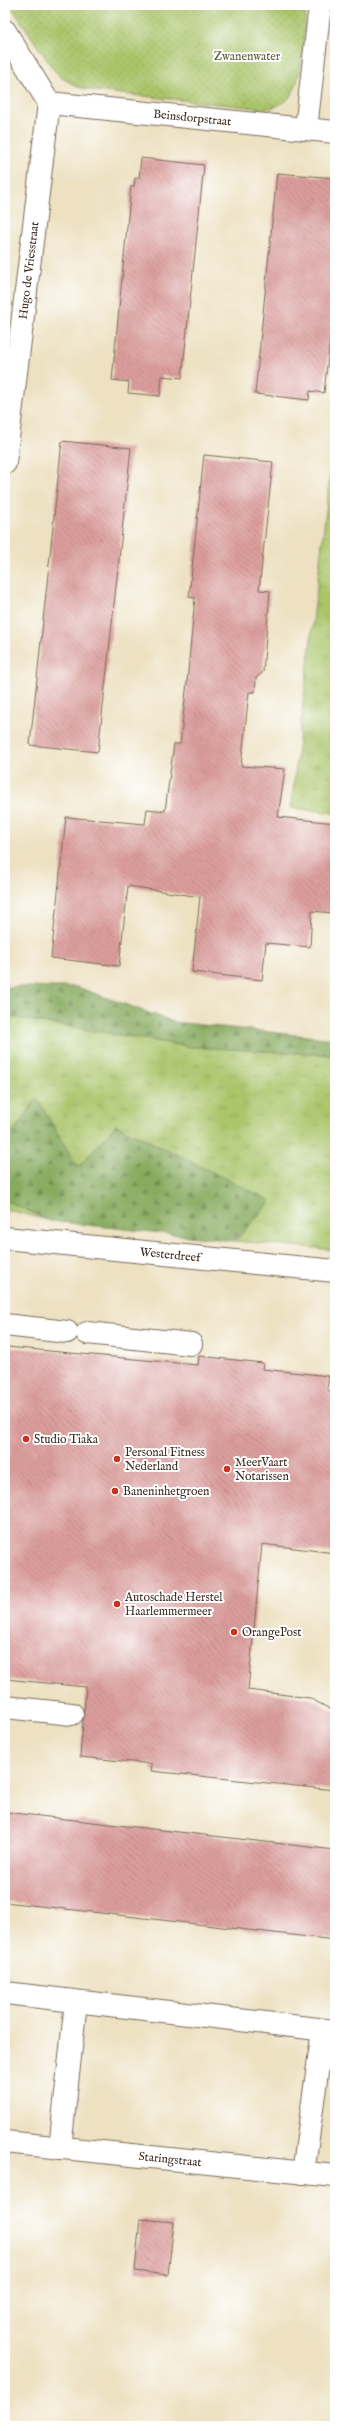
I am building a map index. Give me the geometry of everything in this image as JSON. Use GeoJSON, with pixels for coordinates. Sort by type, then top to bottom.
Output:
{"type":"FeatureCollection","features":[{"type":"Feature","properties":{"kind":"street"},"geometry":{"type":"LineString","coordinates":[[306,129],[320,5]]}},
{"type":"Feature","properties":{"kind":"street"},"geometry":{"type":"LineString","coordinates":[[5,31],[49,103]]}},
{"type":"Feature","properties":{"kind":"street","name":"Beinsdorpstraat"},"geometry":{"type":"LineString","coordinates":[[49,103],[335,132]]}},
{"type":"Feature","properties":{"kind":"street","name":"Hugo de Vriesstraat"},"geometry":{"type":"LineString","coordinates":[[5,462],[10,369],[49,103]]}},
{"type":"Feature","properties":{"kind":"street","name":"Westerdreef"},"geometry":{"type":"LineString","coordinates":[[5,1238],[335,1271]]}},
{"type":"Feature","properties":{"kind":"street"},"geometry":{"type":"LineString","coordinates":[[5,1325],[191,1344]]}},
{"type":"Feature","properties":{"kind":"street"},"geometry":{"type":"LineString","coordinates":[[5,1708],[72,1714]]}},
{"type":"Feature","properties":{"kind":"street"},"geometry":{"type":"LineString","coordinates":[[5,1993],[329,2031],[303,2173]]}},
{"type":"Feature","properties":{"kind":"street"},"geometry":{"type":"LineString","coordinates":[[60,2148],[76,2002]]}},
{"type":"Feature","properties":{"kind":"street","name":"Staringstraat"},"geometry":{"type":"LineString","coordinates":[[5,2142],[335,2176]]}},
{"type":"Feature","properties":{"kind":"green space","name":"Zwanenwater"},"geometry":{"type":"Polygon","coordinates":[[[10,5],[306,5],[304,40],[297,81],[293,92],[286,101],[275,107],[266,109],[94,91],[78,87],[62,78],[53,69],[10,5]]]}},
{"type":"Feature","properties":{"kind":"green space"},"geometry":{"type":"Polygon","coordinates":[[[333,450],[335,450],[335,813],[291,808],[333,450]]]}},
{"type":"Feature","properties":{"kind":"green space"},"geometry":{"type":"Polygon","coordinates":[[[5,987],[77,987],[174,1022],[335,1039],[335,1055],[192,1047],[5,1016],[5,987]]]}},
{"type":"Feature","properties":{"kind":"green space"},"geometry":{"type":"Polygon","coordinates":[[[5,1016],[192,1047],[335,1055],[335,1250],[235,1241],[270,1201],[116,1125],[78,1168],[37,1099],[13,1132],[5,1132],[5,1016]]]}},
{"type":"Feature","properties":{"kind":"green space"},"geometry":{"type":"Polygon","coordinates":[[[37,1098],[78,1168],[116,1125],[271,1201],[235,1241],[51,1221],[5,1200],[5,1132],[14,1132],[37,1098]]]}},
{"type":"Feature","properties":{"kind":"green space"},"geometry":{"type":"Polygon","coordinates":[[[5,1200],[51,1221],[5,1209],[5,1200]]]}},
{"type":"Feature","properties":{"kind":"building"},"geometry":{"type":"Polygon","coordinates":[[[141,158],[204,165],[182,378],[162,376],[160,396],[128,393],[129,382],[112,380],[131,186],[134,187],[135,178],[139,178],[141,158]]]}},
{"type":"Feature","properties":{"kind":"building"},"geometry":{"type":"Polygon","coordinates":[[[277,173],[335,178],[335,321],[332,320],[324,393],[310,391],[309,400],[255,394],[277,173]]]}},
{"type":"Feature","properties":{"kind":"building"},"geometry":{"type":"Polygon","coordinates":[[[62,441],[131,448],[98,752],[30,745],[62,441]]]}},
{"type":"Feature","properties":{"kind":"building"},"geometry":{"type":"Polygon","coordinates":[[[204,455],[273,462],[259,590],[270,591],[263,672],[256,678],[255,692],[249,692],[241,766],[285,769],[278,817],[335,823],[335,886],[332,913],[312,911],[310,947],[266,943],[262,980],[192,972],[200,897],[128,886],[119,966],[51,958],[66,817],[145,824],[147,809],[165,811],[174,744],[180,744],[187,682],[195,598],[189,597],[204,455]]]}},
{"type":"Feature","properties":{"kind":"building"},"geometry":{"type":"Polygon","coordinates":[[[7,1347],[198,1365],[199,1356],[263,1363],[262,1369],[329,1376],[327,1388],[335,1398],[335,1553],[262,1544],[248,1690],[310,1698],[335,1712],[335,1790],[151,1771],[152,1764],[80,1757],[86,1687],[5,1679],[5,1369],[7,1347]]]}},
{"type":"Feature","properties":{"kind":"building"},"geometry":{"type":"Polygon","coordinates":[[[5,1812],[335,1850],[335,1940],[5,1902],[5,1812]]]}},
{"type":"Feature","properties":{"kind":"building"},"geometry":{"type":"Polygon","coordinates":[[[140,2219],[174,2222],[168,2275],[135,2271],[140,2219]]]}},
{"type":"Feature","properties":{"kind":"place","name":"Studio Tiaka"},"geometry":{"type":"Point","coordinates":[26,1439]}},
{"type":"Feature","properties":{"kind":"place","name":"Personal Fitness Nederland"},"geometry":{"type":"Point","coordinates":[117,1459]}},
{"type":"Feature","properties":{"kind":"place","name":"MeerVaart Notarissen"},"geometry":{"type":"Point","coordinates":[227,1469]}},
{"type":"Feature","properties":{"kind":"place","name":"Baneninhetgroen"},"geometry":{"type":"Point","coordinates":[115,1491]}},
{"type":"Feature","properties":{"kind":"place","name":"Autoschade Herstel Haarlemmermeer"},"geometry":{"type":"Point","coordinates":[117,1604]}},
{"type":"Feature","properties":{"kind":"place","name":"OrangePost"},"geometry":{"type":"Point","coordinates":[234,1632]}}]}
